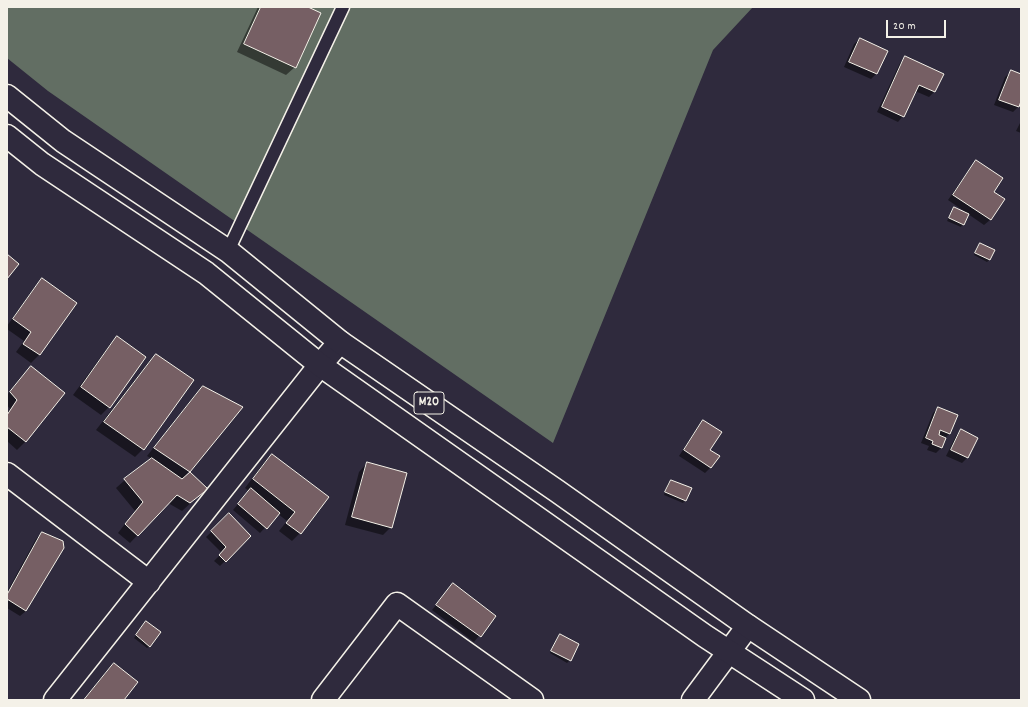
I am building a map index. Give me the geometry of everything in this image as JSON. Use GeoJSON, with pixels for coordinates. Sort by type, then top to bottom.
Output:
{"type":"FeatureCollection","features":[{"type":"Feature","properties":{"kind":"main road","name":"M20"},"geometry":{"type":"LineString","coordinates":[[7,96],[63,141],[228,251],[340,342],[557,491],[748,626],[859,700]]}},
{"type":"Feature","properties":{"kind":"main road","name":"M20"},"geometry":{"type":"LineString","coordinates":[[7,136],[42,164],[206,273],[320,365],[699,631],[803,700]]}},
{"type":"Feature","properties":{"kind":"main road"},"geometry":{"type":"LineString","coordinates":[[55,700],[320,365],[340,342]]}},
{"type":"Feature","properties":{"kind":"main road"},"geometry":{"type":"LineString","coordinates":[[7,474],[149,582]]}},
{"type":"Feature","properties":{"kind":"main road"},"geometry":{"type":"LineString","coordinates":[[323,700],[397,604],[532,700]]}},
{"type":"Feature","properties":{"kind":"main road"},"geometry":{"type":"LineString","coordinates":[[693,700],[748,626]]}},
{"type":"Feature","properties":{"kind":"lane"},"geometry":{"type":"LineString","coordinates":[[228,251],[343,7]]}},
{"type":"Feature","properties":{"kind":"green space"},"geometry":{"type":"Polygon","coordinates":[[[7,7],[753,7],[713,50],[553,443],[48,91],[7,58],[7,7]]]}},
{"type":"Feature","properties":{"kind":"building"},"geometry":{"type":"Polygon","coordinates":[[[261,7],[308,7],[321,13],[296,68],[244,44],[261,7]]]}},
{"type":"Feature","properties":{"kind":"building"},"geometry":{"type":"Polygon","coordinates":[[[860,38],[888,51],[877,74],[849,62],[860,38]]]}},
{"type":"Feature","properties":{"kind":"building"},"geometry":{"type":"Polygon","coordinates":[[[905,56],[944,74],[935,92],[919,85],[904,117],[882,107],[905,56]]]}},
{"type":"Feature","properties":{"kind":"building"},"geometry":{"type":"Polygon","coordinates":[[[1011,70],[1021,74],[1021,101],[1019,107],[999,100],[1011,70]]]}},
{"type":"Feature","properties":{"kind":"building"},"geometry":{"type":"Polygon","coordinates":[[[976,160],[1003,178],[994,192],[1005,199],[991,220],[953,195],[976,160]]]}},
{"type":"Feature","properties":{"kind":"building"},"geometry":{"type":"Polygon","coordinates":[[[954,207],[969,214],[964,225],[949,218],[954,207]]]}},
{"type":"Feature","properties":{"kind":"building"},"geometry":{"type":"Polygon","coordinates":[[[980,243],[995,250],[990,260],[975,253],[980,243]]]}},
{"type":"Feature","properties":{"kind":"building"},"geometry":{"type":"Polygon","coordinates":[[[7,254],[19,264],[7,279],[7,254]]]}},
{"type":"Feature","properties":{"kind":"building"},"geometry":{"type":"Polygon","coordinates":[[[42,278],[77,303],[40,355],[23,344],[31,332],[13,319],[42,278]]]}},
{"type":"Feature","properties":{"kind":"building"},"geometry":{"type":"Polygon","coordinates":[[[117,336],[146,357],[110,408],[81,387],[117,336]]]}},
{"type":"Feature","properties":{"kind":"building"},"geometry":{"type":"Polygon","coordinates":[[[156,354],[194,380],[144,450],[104,422],[156,354]]]}},
{"type":"Feature","properties":{"kind":"building"},"geometry":{"type":"Polygon","coordinates":[[[31,366],[65,393],[26,442],[7,427],[7,415],[17,400],[10,392],[31,366]]]}},
{"type":"Feature","properties":{"kind":"building"},"geometry":{"type":"Polygon","coordinates":[[[203,386],[243,407],[190,472],[154,448],[203,386]]]}},
{"type":"Feature","properties":{"kind":"building"},"geometry":{"type":"Polygon","coordinates":[[[938,407],[958,415],[950,434],[940,430],[939,435],[946,438],[942,448],[932,444],[933,441],[926,438],[938,407]]]}},
{"type":"Feature","properties":{"kind":"building"},"geometry":{"type":"Polygon","coordinates":[[[703,420],[722,432],[710,450],[720,456],[711,468],[684,450],[703,420]]]}},
{"type":"Feature","properties":{"kind":"building"},"geometry":{"type":"Polygon","coordinates":[[[961,429],[978,438],[968,458],[951,450],[961,429]]]}},
{"type":"Feature","properties":{"kind":"building"},"geometry":{"type":"Polygon","coordinates":[[[272,454],[329,497],[301,534],[286,523],[295,512],[253,479],[272,454]]]}},
{"type":"Feature","properties":{"kind":"building"},"geometry":{"type":"Polygon","coordinates":[[[152,458],[182,479],[190,472],[208,489],[190,503],[177,495],[138,536],[125,524],[143,502],[124,479],[152,458]]]}},
{"type":"Feature","properties":{"kind":"building"},"geometry":{"type":"Polygon","coordinates":[[[367,462],[407,473],[392,528],[352,517],[367,462]]]}},
{"type":"Feature","properties":{"kind":"building"},"geometry":{"type":"Polygon","coordinates":[[[671,480],[692,488],[686,501],[665,492],[671,480]]]}},
{"type":"Feature","properties":{"kind":"building"},"geometry":{"type":"Polygon","coordinates":[[[251,488],[280,513],[267,529],[238,504],[251,488]]]}},
{"type":"Feature","properties":{"kind":"building"},"geometry":{"type":"Polygon","coordinates":[[[229,513],[251,536],[226,562],[219,555],[226,547],[211,531],[229,513]]]}},
{"type":"Feature","properties":{"kind":"building"},"geometry":{"type":"Polygon","coordinates":[[[42,532],[63,541],[64,548],[26,611],[7,599],[7,595],[42,532]]]}},
{"type":"Feature","properties":{"kind":"building"},"geometry":{"type":"Polygon","coordinates":[[[453,583],[496,616],[481,637],[436,605],[453,583]]]}},
{"type":"Feature","properties":{"kind":"building"},"geometry":{"type":"Polygon","coordinates":[[[146,621],[161,632],[150,647],[136,635],[146,621]]]}},
{"type":"Feature","properties":{"kind":"building"},"geometry":{"type":"Polygon","coordinates":[[[560,634],[579,644],[571,661],[551,651],[560,634]]]}},
{"type":"Feature","properties":{"kind":"building"},"geometry":{"type":"Polygon","coordinates":[[[114,663],[138,682],[124,700],[84,700],[114,663]]]}}]}
